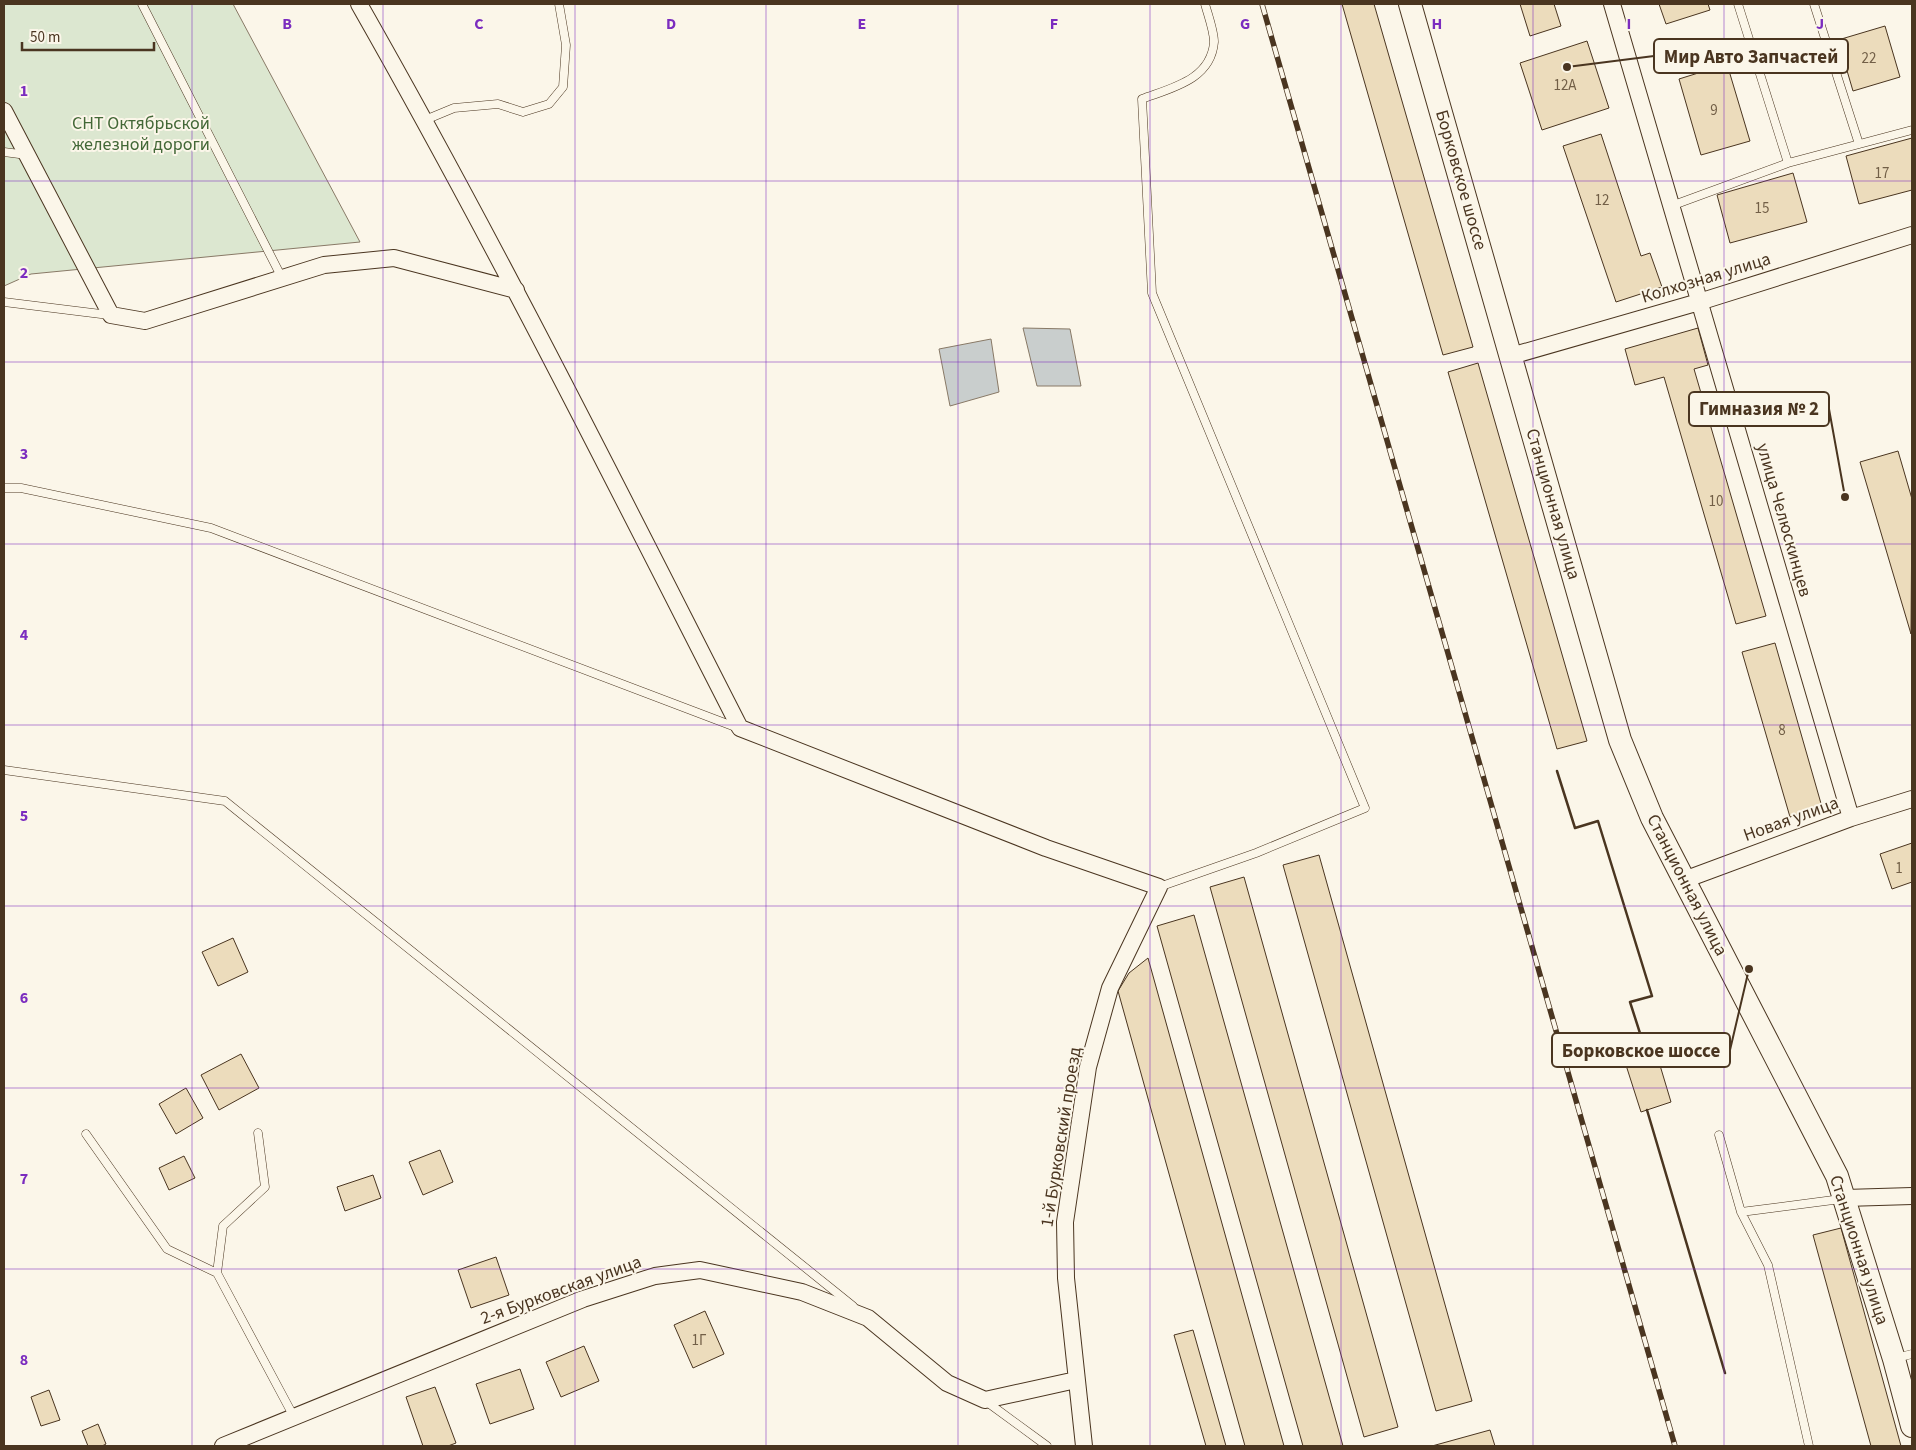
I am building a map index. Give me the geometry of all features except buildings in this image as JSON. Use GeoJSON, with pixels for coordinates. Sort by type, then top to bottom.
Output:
{"type":"FeatureCollection","features":[{"type":"Feature","properties":{"kind":"main road","name":"Борковское шоссе"},"geometry":{"type":"LineString","coordinates":[[1410,4],[1511,356]]}},
{"type":"Feature","properties":{"kind":"main road","name":"Станционная улица"},"geometry":{"type":"LineString","coordinates":[[1511,356],[1620,740],[1652,818],[1826,1153],[1845,1198],[1903,1356],[1912,1426]]}},
{"type":"Feature","properties":{"kind":"street"},"geometry":{"type":"LineString","coordinates":[[359,4],[426,120],[516,290],[740,728],[1046,848],[1159,887]]}},
{"type":"Feature","properties":{"kind":"street","name":"улица Челюскинцев"},"geometry":{"type":"LineString","coordinates":[[1612,4],[1851,818]]}},
{"type":"Feature","properties":{"kind":"street"},"geometry":{"type":"LineString","coordinates":[[4,111],[111,315],[145,321],[324,265],[394,258],[516,290]]}},
{"type":"Feature","properties":{"kind":"street","name":"Колхозная улица"},"geometry":{"type":"LineString","coordinates":[[1511,356],[1699,302],[1912,235]]}},
{"type":"Feature","properties":{"kind":"street","name":"Новая улица"},"geometry":{"type":"LineString","coordinates":[[1684,880],[1851,818],[1912,799]]}},
{"type":"Feature","properties":{"kind":"street","name":"1-й Бурковский проезд"},"geometry":{"type":"LineString","coordinates":[[1084,1446],[1066,1278],[1065,1222],[1088,1067],[1110,988],[1159,887]]}},
{"type":"Feature","properties":{"kind":"street"},"geometry":{"type":"LineString","coordinates":[[1845,1198],[1912,1196]]}},
{"type":"Feature","properties":{"kind":"street","name":"2-я Бурковская улица"},"geometry":{"type":"LineString","coordinates":[[223,1446],[584,1299],[655,1276],[700,1270],[802,1292],[868,1318],[947,1383],[985,1400]]}},
{"type":"Feature","properties":{"kind":"street"},"geometry":{"type":"LineString","coordinates":[[985,1400],[1076,1380]]}},
{"type":"Feature","properties":{"kind":"lane"},"geometry":{"type":"LineString","coordinates":[[142,4],[282,278]]}},
{"type":"Feature","properties":{"kind":"lane"},"geometry":{"type":"LineString","coordinates":[[426,120],[454,108],[498,104],[523,112],[550,104],[563,87],[566,45],[559,4]]}},
{"type":"Feature","properties":{"kind":"lane"},"geometry":{"type":"LineString","coordinates":[[1159,887],[1256,853],[1365,808],[1152,293],[1142,99],[1185,84],[1209,64],[1214,41],[1205,4]]}},
{"type":"Feature","properties":{"kind":"lane"},"geometry":{"type":"LineString","coordinates":[[1738,4],[1788,163]]}},
{"type":"Feature","properties":{"kind":"lane"},"geometry":{"type":"LineString","coordinates":[[1814,4],[1859,144]]}},
{"type":"Feature","properties":{"kind":"lane"},"geometry":{"type":"LineString","coordinates":[[1671,206],[1788,163],[1912,130]]}},
{"type":"Feature","properties":{"kind":"lane"},"geometry":{"type":"LineString","coordinates":[[4,152],[27,155]]}},
{"type":"Feature","properties":{"kind":"lane"},"geometry":{"type":"LineString","coordinates":[[4,302],[111,315]]}},
{"type":"Feature","properties":{"kind":"lane"},"geometry":{"type":"LineString","coordinates":[[4,488],[21,488],[211,528],[740,728]]}},
{"type":"Feature","properties":{"kind":"lane"},"geometry":{"type":"LineString","coordinates":[[4,770],[225,801],[868,1318]]}},
{"type":"Feature","properties":{"kind":"lane"},"geometry":{"type":"LineString","coordinates":[[258,1133],[265,1187],[223,1226],[217,1273],[294,1417]]}},
{"type":"Feature","properties":{"kind":"lane"},"geometry":{"type":"LineString","coordinates":[[86,1134],[167,1249],[217,1273]]}},
{"type":"Feature","properties":{"kind":"lane"},"geometry":{"type":"LineString","coordinates":[[1719,1135],[1742,1212],[1768,1265],[1809,1446]]}},
{"type":"Feature","properties":{"kind":"lane"},"geometry":{"type":"LineString","coordinates":[[1742,1212],[1845,1198]]}},
{"type":"Feature","properties":{"kind":"lane"},"geometry":{"type":"LineString","coordinates":[[985,1400],[1047,1446]]}},
{"type":"Feature","properties":{"kind":"green space","name":"СНТ Октябрьской железной дороги"},"geometry":{"type":"Polygon","coordinates":[[[4,4],[233,4],[360,242],[31,274],[4,286],[4,4]]]}},
{"type":"Feature","properties":{"kind":"shaded area"},"geometry":{"type":"Polygon","coordinates":[[[1023,328],[1070,329],[1081,386],[1037,386],[1023,328]]]}},
{"type":"Feature","properties":{"kind":"shaded area"},"geometry":{"type":"Polygon","coordinates":[[[991,339],[999,392],[950,406],[939,349],[991,339]]]}},
{"type":"Feature","properties":{"kind":"railway"},"geometry":{"type":"LineString","coordinates":[[1262,4],[1675,1446]]}},
{"type":"Feature","properties":{"kind":"wall"},"geometry":{"type":"LineString","coordinates":[[1557,771],[1575,828],[1598,821],[1652,996],[1630,1002],[1647,1055]]}},
{"type":"Feature","properties":{"kind":"wall"},"geometry":{"type":"LineString","coordinates":[[1647,1110],[1725,1373]]}},
{"type":"Feature","properties":{"kind":"place","name":"Мир Авто Запчастей"},"geometry":{"type":"Point","coordinates":[1567,67]}},
{"type":"Feature","properties":{"kind":"place","name":"Гимназия № 2"},"geometry":{"type":"Point","coordinates":[1845,497]}},
{"type":"Feature","properties":{"kind":"place","name":"Борковское шоссе"},"geometry":{"type":"Point","coordinates":[1749,969]}}]}
